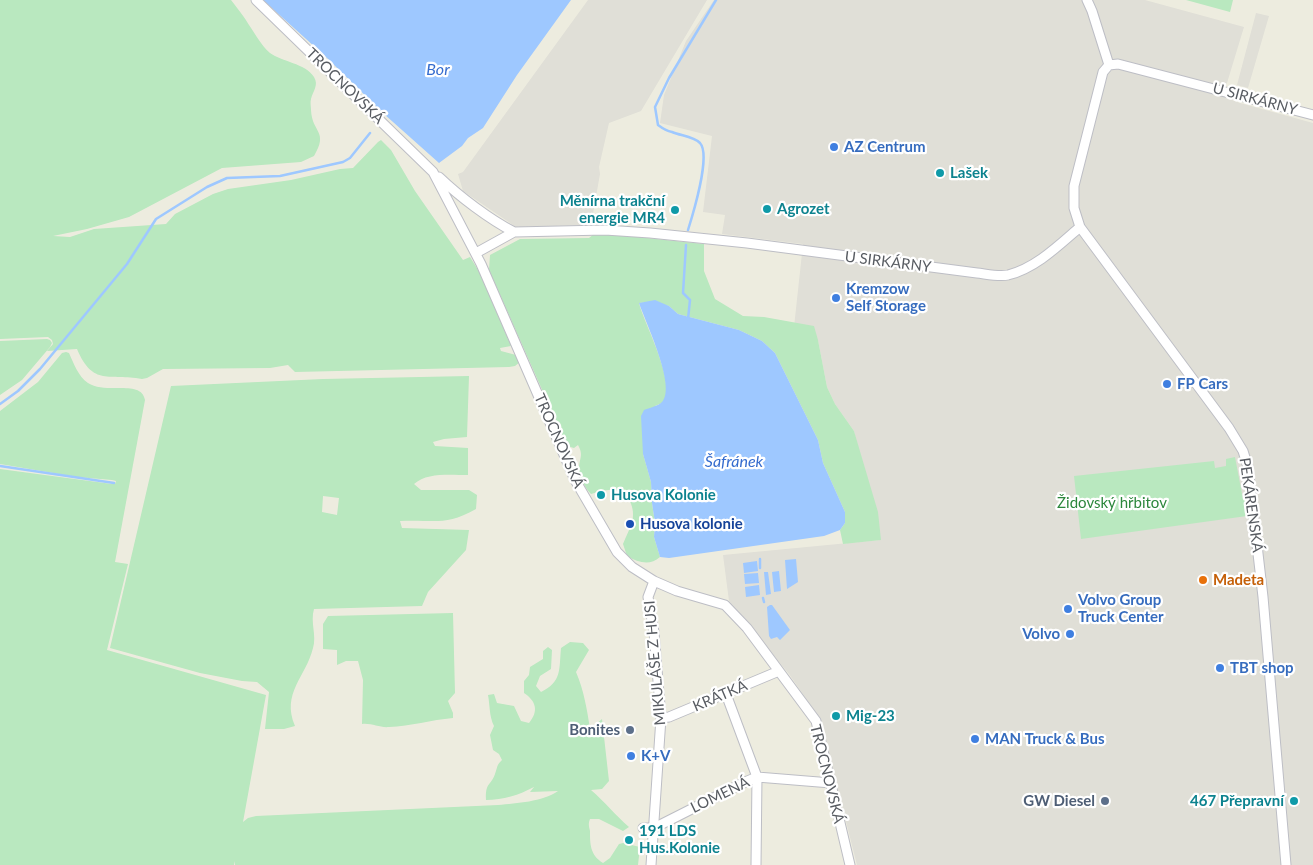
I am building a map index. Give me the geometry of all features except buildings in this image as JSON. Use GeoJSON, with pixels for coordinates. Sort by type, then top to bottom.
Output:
{"type":"FeatureCollection","features":[{"type":"Feature","properties":{"kind":"street","name":"TROCNOVSKÁ"},"geometry":{"type":"LineString","coordinates":[[256,0],[433,172],[476,253],[575,480],[616,552],[632,567],[654,581],[677,591],[725,604],[747,628],[816,722],[850,865]]}},
{"type":"Feature","properties":{"kind":"street"},"geometry":{"type":"LineString","coordinates":[[1080,227],[1074,208],[1074,186],[1103,72],[1109,65],[1087,0]]}},
{"type":"Feature","properties":{"kind":"street","name":"U SIRKÁRNY"},"geometry":{"type":"LineString","coordinates":[[1109,65],[1128,66],[1313,115]]}},
{"type":"Feature","properties":{"kind":"street"},"geometry":{"type":"LineString","coordinates":[[433,172],[456,192],[502,226],[514,232]]}},
{"type":"Feature","properties":{"kind":"street","name":"U SIRKÁRNY"},"geometry":{"type":"LineString","coordinates":[[476,253],[514,232],[605,230],[747,243],[977,273],[1007,275],[1024,268],[1052,252],[1080,227]]}},
{"type":"Feature","properties":{"kind":"street","name":"PEKÁRENSKÁ"},"geometry":{"type":"LineString","coordinates":[[1080,227],[1229,428],[1243,451],[1249,477],[1263,597],[1286,865]]}},
{"type":"Feature","properties":{"kind":"street","name":"MIKULÁŠE Z HUSI"},"geometry":{"type":"LineString","coordinates":[[651,865],[661,718],[654,632],[648,597],[654,581]]}},
{"type":"Feature","properties":{"kind":"street","name":"KRÁTKÁ"},"geometry":{"type":"LineString","coordinates":[[661,718],[669,717],[779,671]]}},
{"type":"Feature","properties":{"kind":"street"},"geometry":{"type":"LineString","coordinates":[[726,694],[757,777],[756,865]]}},
{"type":"Feature","properties":{"kind":"street","name":"LOMENÁ"},"geometry":{"type":"LineString","coordinates":[[643,828],[654,828],[757,777],[831,783]]}},
{"type":"Feature","properties":{"kind":"shaded area"},"geometry":{"type":"Polygon","coordinates":[[[588,0],[707,0],[641,111],[609,123],[599,167],[600,174],[591,225],[516,227],[463,191],[458,174],[463,172],[588,0]]]}},
{"type":"Feature","properties":{"kind":"shaded area"},"geometry":{"type":"Polygon","coordinates":[[[714,0],[1145,0],[1244,27],[1227,83],[1216,94],[1240,103],[1313,123],[1313,865],[857,865],[820,719],[789,674],[729,601],[723,555],[880,540],[854,431],[835,404],[827,387],[818,340],[794,327],[803,244],[722,234],[725,215],[703,212],[712,136],[660,123],[664,95],[686,41],[714,0]]]}},
{"type":"Feature","properties":{"kind":"shaded area"},"geometry":{"type":"Polygon","coordinates":[[[1256,13],[1269,16],[1248,88],[1237,85],[1256,13]]]}},
{"type":"Feature","properties":{"kind":"green space"},"geometry":{"type":"Polygon","coordinates":[[[0,0],[231,0],[270,53],[310,72],[315,80],[316,85],[311,100],[311,110],[320,142],[314,156],[301,162],[222,168],[129,217],[53,236],[70,237],[94,229],[166,224],[175,214],[213,194],[228,189],[291,180],[353,168],[381,140],[391,150],[415,191],[463,260],[470,257],[480,273],[511,346],[500,348],[501,351],[516,355],[520,362],[515,366],[509,367],[295,372],[288,365],[270,368],[163,369],[142,379],[96,374],[89,369],[77,349],[47,351],[53,344],[52,340],[48,337],[0,339],[0,0]]]}},
{"type":"Feature","properties":{"kind":"green space"},"geometry":{"type":"Polygon","coordinates":[[[1186,0],[1233,0],[1230,12],[1186,0]]]}},
{"type":"Feature","properties":{"kind":"green space"},"geometry":{"type":"Polygon","coordinates":[[[594,234],[704,244],[704,271],[715,299],[743,316],[764,317],[814,326],[827,387],[835,404],[854,431],[878,512],[881,540],[843,544],[840,530],[845,523],[845,512],[823,463],[818,440],[775,353],[762,341],[739,330],[678,314],[669,306],[652,302],[639,303],[663,369],[666,395],[662,403],[655,406],[643,454],[651,482],[655,523],[654,537],[660,557],[652,562],[644,562],[627,556],[623,544],[633,517],[630,502],[620,491],[609,490],[591,494],[585,486],[579,472],[580,449],[578,445],[574,448],[567,446],[489,270],[490,255],[520,239],[589,238],[594,234]]]}},
{"type":"Feature","properties":{"kind":"green space"},"geometry":{"type":"Polygon","coordinates":[[[47,339],[52,343],[50,347],[22,380],[0,395],[0,341],[47,339]]]}},
{"type":"Feature","properties":{"kind":"green space"},"geometry":{"type":"Polygon","coordinates":[[[62,353],[69,353],[79,373],[88,383],[104,388],[137,390],[145,400],[115,562],[128,564],[107,650],[266,695],[243,822],[248,818],[256,816],[498,805],[529,801],[552,795],[558,791],[530,792],[534,787],[511,796],[486,800],[487,787],[502,760],[499,754],[493,750],[490,735],[494,726],[490,714],[488,695],[494,694],[497,703],[514,706],[521,721],[529,723],[535,710],[531,699],[524,693],[524,681],[529,675],[530,667],[543,659],[543,651],[548,647],[552,650],[551,669],[540,676],[536,686],[541,692],[553,684],[556,679],[561,648],[570,642],[583,643],[589,650],[576,672],[583,693],[590,729],[602,719],[609,781],[602,789],[591,790],[629,827],[623,831],[599,819],[590,819],[591,845],[595,856],[603,863],[610,858],[619,844],[623,843],[640,847],[638,865],[235,865],[235,861],[234,865],[0,865],[0,469],[112,484],[115,484],[116,481],[77,477],[0,464],[0,411],[38,382],[62,353]]]}},
{"type":"Feature","properties":{"kind":"green space"},"geometry":{"type":"Polygon","coordinates":[[[469,376],[467,437],[433,442],[435,446],[468,448],[468,475],[432,476],[419,480],[414,484],[421,490],[469,490],[477,495],[476,509],[465,515],[447,520],[400,521],[402,528],[469,530],[466,550],[428,592],[422,606],[314,609],[313,648],[296,686],[291,704],[291,714],[295,726],[284,729],[265,729],[269,692],[257,682],[200,673],[110,648],[171,386],[323,379],[469,376]],[[323,496],[322,512],[337,515],[339,498],[323,496]]]}},
{"type":"Feature","properties":{"kind":"green space","name":"Židovský hřbitov"},"geometry":{"type":"Polygon","coordinates":[[[1235,457],[1247,516],[1081,539],[1074,476],[1214,461],[1215,468],[1226,466],[1226,459],[1235,457]]]}},
{"type":"Feature","properties":{"kind":"green space"},"geometry":{"type":"Polygon","coordinates":[[[453,613],[455,693],[448,701],[453,718],[389,727],[362,724],[363,680],[358,661],[346,661],[337,665],[337,650],[323,649],[323,624],[328,616],[453,613]]]}},
{"type":"Feature","properties":{"kind":"water","name":"Bor"},"geometry":{"type":"Polygon","coordinates":[[[263,0],[571,0],[517,75],[483,128],[468,138],[462,146],[439,163],[263,0]]]}},
{"type":"Feature","properties":{"kind":"water","name":"Šafránek"},"geometry":{"type":"Polygon","coordinates":[[[655,300],[669,306],[678,314],[739,330],[762,341],[775,353],[818,440],[823,463],[845,512],[845,523],[840,530],[824,536],[669,558],[660,557],[654,537],[655,523],[651,482],[643,454],[641,416],[644,410],[662,402],[666,394],[663,369],[639,303],[655,300]]]}},
{"type":"Feature","properties":{"kind":"water"},"geometry":{"type":"Polygon","coordinates":[[[796,559],[798,582],[787,589],[785,560],[796,559]]]}},
{"type":"Feature","properties":{"kind":"water"},"geometry":{"type":"Polygon","coordinates":[[[757,561],[758,571],[744,573],[743,563],[757,561]]]}},
{"type":"Feature","properties":{"kind":"water"},"geometry":{"type":"Polygon","coordinates":[[[779,571],[781,591],[774,592],[772,572],[779,571]]]}},
{"type":"Feature","properties":{"kind":"water"},"geometry":{"type":"Polygon","coordinates":[[[764,572],[768,572],[771,594],[766,595],[764,572]]]}},
{"type":"Feature","properties":{"kind":"water"},"geometry":{"type":"Polygon","coordinates":[[[758,573],[759,583],[745,584],[744,574],[758,573]]]}},
{"type":"Feature","properties":{"kind":"water"},"geometry":{"type":"Polygon","coordinates":[[[759,585],[760,595],[746,597],[745,587],[759,585]]]}},
{"type":"Feature","properties":{"kind":"water"},"geometry":{"type":"Polygon","coordinates":[[[772,605],[790,630],[780,640],[777,637],[771,639],[769,636],[767,607],[772,605]]]}},
{"type":"Feature","properties":{"kind":"waterway"},"geometry":{"type":"LineString","coordinates":[[688,230],[700,185],[703,150],[700,143],[694,139],[668,131],[658,125],[655,107],[669,78],[716,0]]}},
{"type":"Feature","properties":{"kind":"waterway"},"geometry":{"type":"LineString","coordinates":[[0,404],[18,391],[40,369],[127,264],[156,219],[207,187],[227,178],[280,176],[343,162],[350,158],[370,133]]}},
{"type":"Feature","properties":{"kind":"waterway"},"geometry":{"type":"LineString","coordinates":[[686,245],[683,293],[690,300],[688,319]]}},
{"type":"Feature","properties":{"kind":"waterway"},"geometry":{"type":"LineString","coordinates":[[0,466],[114,483]]}},
{"type":"Feature","properties":{"kind":"waterway"},"geometry":{"type":"LineString","coordinates":[[760,559],[760,568]]}},
{"type":"Feature","properties":{"kind":"waterway"},"geometry":{"type":"LineString","coordinates":[[763,598],[764,602]]}},
{"type":"Feature","properties":{"kind":"place","name":"AZ Centrum"},"geometry":{"type":"Point","coordinates":[834,147]}},
{"type":"Feature","properties":{"kind":"place","name":"Lašek"},"geometry":{"type":"Point","coordinates":[940,173]}},
{"type":"Feature","properties":{"kind":"place","name":"Agrozet"},"geometry":{"type":"Point","coordinates":[767,209]}},
{"type":"Feature","properties":{"kind":"place","name":"Měnírna trakční energie MR4"},"geometry":{"type":"Point","coordinates":[675,210]}},
{"type":"Feature","properties":{"kind":"place","name":"Kremzow Self Storage"},"geometry":{"type":"Point","coordinates":[836,298]}},
{"type":"Feature","properties":{"kind":"place","name":"FP Cars"},"geometry":{"type":"Point","coordinates":[1167,384]}},
{"type":"Feature","properties":{"kind":"place","name":"Husova Kolonie"},"geometry":{"type":"Point","coordinates":[601,495]}},
{"type":"Feature","properties":{"kind":"place","name":"Husova kolonie"},"geometry":{"type":"Point","coordinates":[630,524]}},
{"type":"Feature","properties":{"kind":"place","name":"Madeta"},"geometry":{"type":"Point","coordinates":[1203,580]}},
{"type":"Feature","properties":{"kind":"place","name":"Volvo Group Truck Center"},"geometry":{"type":"Point","coordinates":[1068,609]}},
{"type":"Feature","properties":{"kind":"place","name":"Volvo"},"geometry":{"type":"Point","coordinates":[1070,634]}},
{"type":"Feature","properties":{"kind":"place","name":"TBT shop"},"geometry":{"type":"Point","coordinates":[1220,668]}},
{"type":"Feature","properties":{"kind":"place","name":"Mig-23"},"geometry":{"type":"Point","coordinates":[836,716]}},
{"type":"Feature","properties":{"kind":"place","name":"Bonites"},"geometry":{"type":"Point","coordinates":[630,730]}},
{"type":"Feature","properties":{"kind":"place","name":"MAN Truck & Bus"},"geometry":{"type":"Point","coordinates":[975,739]}},
{"type":"Feature","properties":{"kind":"place","name":"K+V"},"geometry":{"type":"Point","coordinates":[631,756]}},
{"type":"Feature","properties":{"kind":"place","name":"GW Diesel"},"geometry":{"type":"Point","coordinates":[1105,801]}},
{"type":"Feature","properties":{"kind":"place","name":"467 Přepravní"},"geometry":{"type":"Point","coordinates":[1294,801]}},
{"type":"Feature","properties":{"kind":"place","name":"191 LDS Hus.Kolonie"},"geometry":{"type":"Point","coordinates":[629,840]}}]}
